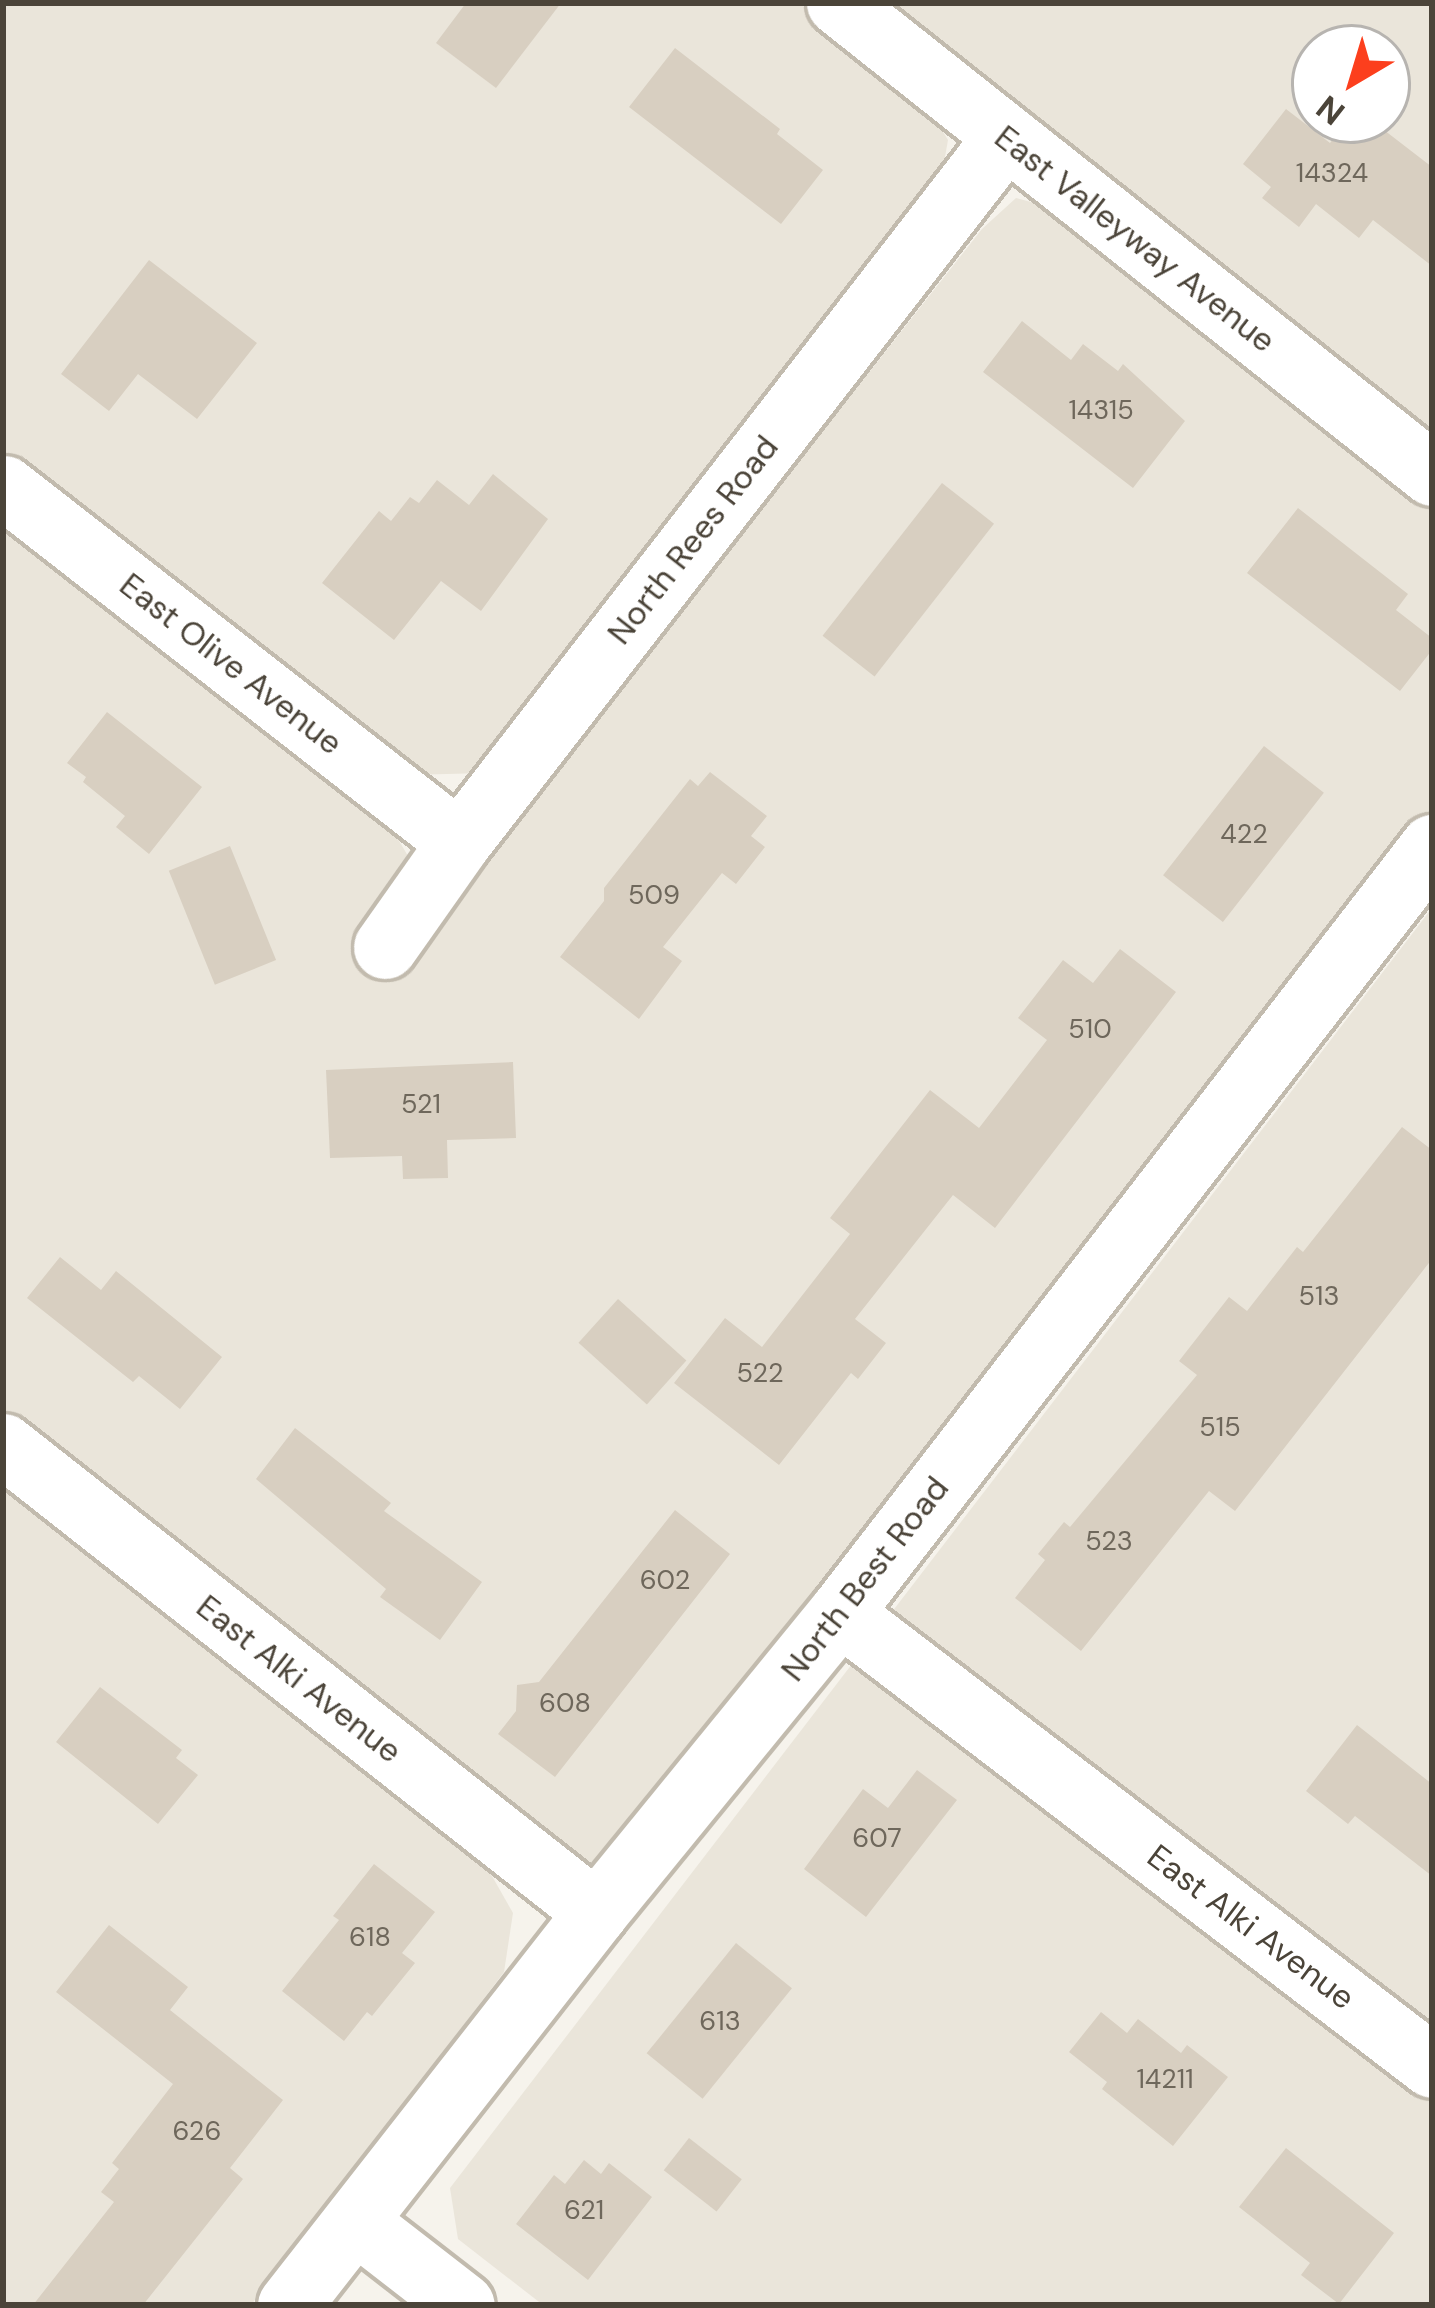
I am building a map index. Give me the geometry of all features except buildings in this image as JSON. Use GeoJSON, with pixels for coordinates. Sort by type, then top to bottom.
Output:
{"type":"FeatureCollection","features":[{"type":"Feature","properties":{"kind":"street","name":"East Valleyway Avenue"},"geometry":{"type":"LineString","coordinates":[[838,3],[1432,474]]}},
{"type":"Feature","properties":{"kind":"street","name":"North Rees Road"},"geometry":{"type":"LineString","coordinates":[[385,947],[459,842],[1006,136]]}},
{"type":"Feature","properties":{"kind":"street","name":"East Olive Avenue"},"geometry":{"type":"LineString","coordinates":[[4,487],[459,842]]}},
{"type":"Feature","properties":{"kind":"street","name":"North Best Road"},"geometry":{"type":"LineString","coordinates":[[290,2305],[596,1912],[841,1612],[1432,846]]}},
{"type":"Feature","properties":{"kind":"street","name":"East Alki Avenue"},"geometry":{"type":"LineString","coordinates":[[3,1445],[596,1912]]}},
{"type":"Feature","properties":{"kind":"street","name":"East Alki Avenue"},"geometry":{"type":"LineString","coordinates":[[841,1612],[1432,2066]]}},
{"type":"Feature","properties":{"kind":"street"},"geometry":{"type":"LineString","coordinates":[[356,2222],[463,2305]]}},
{"type":"Feature","properties":{"kind":"shaded area"},"geometry":{"type":"Polygon","coordinates":[[[3,3],[799,3],[926,103],[948,140],[940,185],[485,773],[408,775],[3,450],[3,3]]]}},
{"type":"Feature","properties":{"kind":"shaded area"},"geometry":{"type":"Polygon","coordinates":[[[887,3],[1432,3],[1432,431],[887,3]]]}},
{"type":"Feature","properties":{"kind":"shaded area"},"geometry":{"type":"Polygon","coordinates":[[[1016,198],[1061,210],[1432,501],[1432,814],[619,1850],[589,1863],[553,1850],[3,1418],[3,522],[392,829],[408,856],[405,884],[359,950],[399,979],[468,881],[982,229],[1016,198]]]}},
{"type":"Feature","properties":{"kind":"shaded area"},"geometry":{"type":"Polygon","coordinates":[[[1432,908],[1432,2305],[543,2305],[458,2239],[450,2188],[1432,908]]]}},
{"type":"Feature","properties":{"kind":"shaded area"},"geometry":{"type":"Polygon","coordinates":[[[3,1487],[488,1869],[513,1913],[504,1972],[251,2305],[3,2305],[3,1487]]]}}]}
